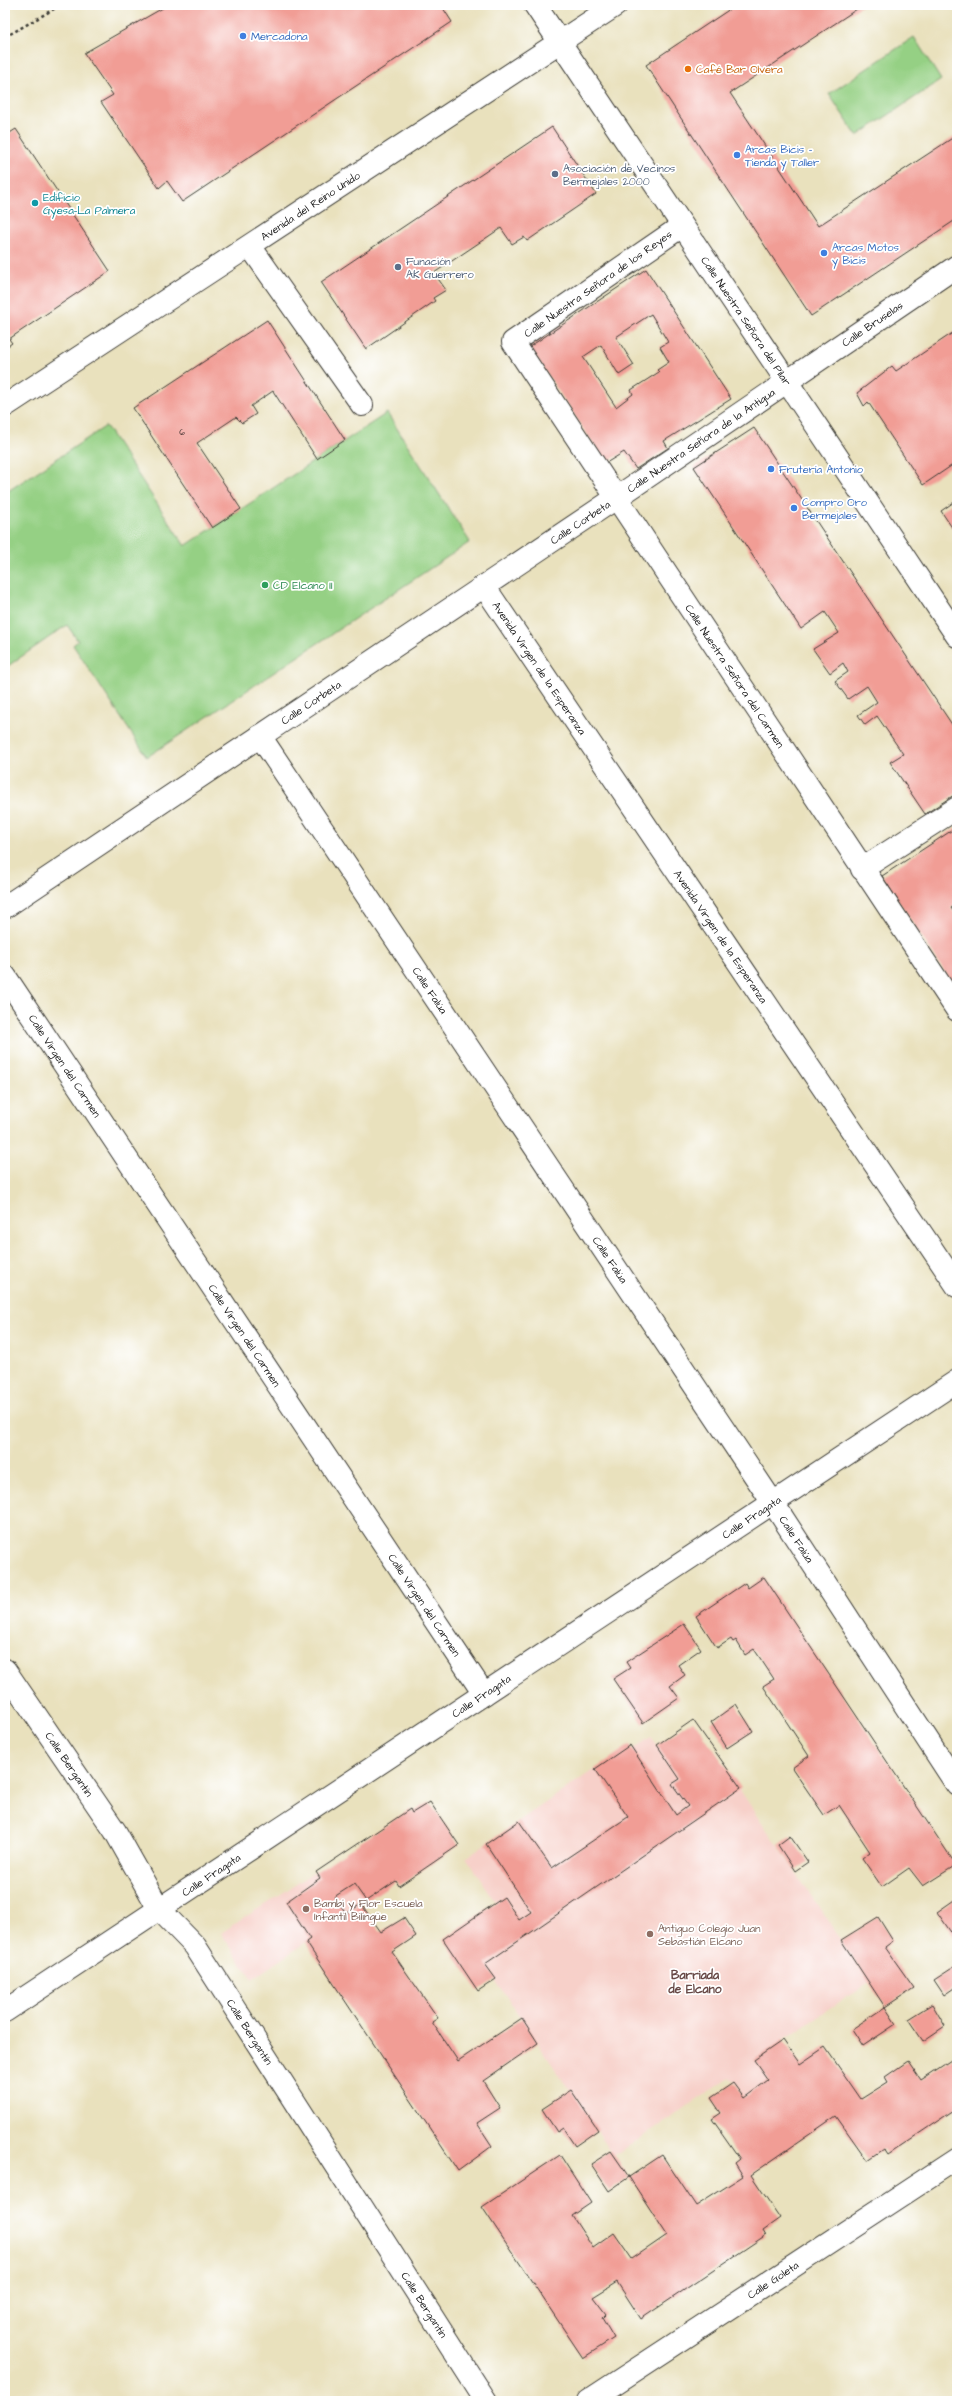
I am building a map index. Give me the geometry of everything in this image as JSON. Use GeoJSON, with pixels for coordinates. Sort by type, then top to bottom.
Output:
{"type":"FeatureCollection","features":[{"type":"Feature","properties":{"kind":"street","name":"Calle Nuestra Señora del Pilar"},"geometry":{"type":"LineString","coordinates":[[535,5],[957,636]]}},
{"type":"Feature","properties":{"kind":"street","name":"Avenida del Reino Unido"},"geometry":{"type":"LineString","coordinates":[[5,406],[616,5]]}},
{"type":"Feature","properties":{"kind":"street","name":"Calle Nuestra Señora de los Reyes"},"geometry":{"type":"LineString","coordinates":[[513,342],[682,226]]}},
{"type":"Feature","properties":{"kind":"street"},"geometry":{"type":"LineString","coordinates":[[250,246],[362,405]]}},
{"type":"Feature","properties":{"kind":"street","name":"Calle Bruselas"},"geometry":{"type":"LineString","coordinates":[[787,382],[957,266]]}},
{"type":"Feature","properties":{"kind":"street","name":"Calle Nuestra Señora del Carmen"},"geometry":{"type":"LineString","coordinates":[[513,342],[957,1010]]}},
{"type":"Feature","properties":{"kind":"street","name":"Calle Nuestra Señora de la Antigua"},"geometry":{"type":"LineString","coordinates":[[616,498],[787,382]]}},
{"type":"Feature","properties":{"kind":"street","name":"Calle Corbeta"},"geometry":{"type":"LineString","coordinates":[[5,907],[616,498]]}},
{"type":"Feature","properties":{"kind":"street","name":"Avenida Virgen de la Esperanza"},"geometry":{"type":"LineString","coordinates":[[484,586],[957,1286]]}},
{"type":"Feature","properties":{"kind":"street","name":"Calle Falúa"},"geometry":{"type":"LineString","coordinates":[[260,736],[773,1503],[957,1785]]}},
{"type":"Feature","properties":{"kind":"street"},"geometry":{"type":"LineString","coordinates":[[862,869],[957,808]]}},
{"type":"Feature","properties":{"kind":"street","name":"Calle Virgen del Carmen"},"geometry":{"type":"LineString","coordinates":[[5,976],[484,1694]]}},
{"type":"Feature","properties":{"kind":"street","name":"Calle Fragata"},"geometry":{"type":"LineString","coordinates":[[5,2011],[957,1381]]}},
{"type":"Feature","properties":{"kind":"street","name":"Calle Bergantín"},"geometry":{"type":"LineString","coordinates":[[5,1670],[115,1831],[159,1909],[195,1946],[486,2401]]}},
{"type":"Feature","properties":{"kind":"street","name":"Calle Goleta"},"geometry":{"type":"LineString","coordinates":[[588,2401],[957,2159]]}},
{"type":"Feature","properties":{"kind":"path"},"geometry":{"type":"LineString","coordinates":[[5,37],[61,5]]}},
{"type":"Feature","properties":{"kind":"shaded area","name":"Antiguo Colegio Juan Sebastián Elcano"},"geometry":{"type":"Polygon","coordinates":[[[693,1720],[869,1982],[754,2060],[768,2080],[744,2098],[730,2077],[614,2156],[460,1928],[496,1902],[466,1857],[630,1745],[633,1749],[651,1737],[657,1745],[693,1720]]]}},
{"type":"Feature","properties":{"kind":"shaded area","name":"Bambi y Flor Escuela Infantil Bilingüe"},"geometry":{"type":"Polygon","coordinates":[[[367,1838],[396,1881],[252,1979],[221,1933],[367,1838]]]}},
{"type":"Feature","properties":{"kind":"green space"},"geometry":{"type":"Polygon","coordinates":[[[914,37],[941,80],[857,136],[829,94],[914,37]]]}},
{"type":"Feature","properties":{"kind":"green space","name":"CD Elcano II"},"geometry":{"type":"Polygon","coordinates":[[[387,413],[470,542],[147,757],[73,645],[78,641],[67,625],[5,668],[5,493],[106,426],[185,546],[387,413]]]}},
{"type":"Feature","properties":{"kind":"building"},"geometry":{"type":"Polygon","coordinates":[[[168,5],[441,5],[452,22],[182,202],[167,181],[159,188],[101,102],[113,95],[84,53],[168,5]]]}},
{"type":"Feature","properties":{"kind":"building"},"geometry":{"type":"Polygon","coordinates":[[[736,5],[863,5],[730,93],[818,226],[957,135],[957,219],[811,316],[646,65],[736,5]]]}},
{"type":"Feature","properties":{"kind":"building"},"geometry":{"type":"Polygon","coordinates":[[[552,127],[596,194],[527,241],[524,237],[512,244],[501,228],[434,273],[446,290],[433,298],[435,301],[366,349],[321,282],[552,127]]]}},
{"type":"Feature","properties":{"kind":"building","name":"Edificio Gyesa-La Palmera"},"geometry":{"type":"Polygon","coordinates":[[[16,129],[110,271],[9,339],[12,343],[5,348],[5,136],[16,129]]]}},
{"type":"Feature","properties":{"kind":"building"},"geometry":{"type":"Polygon","coordinates":[[[646,269],[731,399],[664,441],[668,448],[636,469],[624,452],[606,463],[529,347],[646,269]],[[651,314],[616,337],[634,365],[619,375],[601,345],[583,357],[616,407],[633,394],[631,390],[659,372],[657,370],[669,362],[660,347],[668,342],[651,314]]]}},
{"type":"Feature","properties":{"kind":"building"},"geometry":{"type":"Polygon","coordinates":[[[267,320],[345,440],[317,459],[273,391],[251,406],[256,414],[242,423],[236,417],[197,443],[241,509],[212,528],[133,408],[267,320]]]}},
{"type":"Feature","properties":{"kind":"building"},"geometry":{"type":"Polygon","coordinates":[[[957,330],[957,462],[923,485],[868,402],[864,406],[857,393],[892,366],[896,371],[957,330]]]}},
{"type":"Feature","properties":{"kind":"building"},"geometry":{"type":"Polygon","coordinates":[[[754,428],[957,732],[957,793],[925,814],[890,762],[903,754],[877,716],[865,725],[858,715],[877,702],[867,686],[848,699],[835,681],[848,672],[843,663],[830,673],[813,649],[839,633],[825,612],[801,629],[694,467],[754,428]]]}},
{"type":"Feature","properties":{"kind":"building"},"geometry":{"type":"Polygon","coordinates":[[[957,500],[957,535],[941,511],[957,500]]]}},
{"type":"Feature","properties":{"kind":"building"},"geometry":{"type":"Polygon","coordinates":[[[957,827],[957,904],[951,908],[957,916],[957,991],[882,876],[957,827]]]}},
{"type":"Feature","properties":{"kind":"building"},"geometry":{"type":"Polygon","coordinates":[[[764,1577],[956,1865],[923,1886],[909,1868],[882,1887],[862,1858],[870,1852],[839,1805],[824,1815],[792,1768],[809,1756],[763,1686],[774,1679],[754,1649],[745,1655],[736,1640],[733,1642],[731,1639],[717,1648],[696,1616],[745,1583],[748,1588],[764,1577]]]}},
{"type":"Feature","properties":{"kind":"building"},"geometry":{"type":"Polygon","coordinates":[[[684,1624],[701,1649],[678,1665],[685,1675],[670,1686],[679,1698],[643,1723],[613,1679],[630,1668],[626,1662],[684,1624]]]}},
{"type":"Feature","properties":{"kind":"building"},"geometry":{"type":"Polygon","coordinates":[[[736,1704],[753,1731],[727,1748],[711,1722],[736,1704]]]}},
{"type":"Feature","properties":{"kind":"building"},"geometry":{"type":"Polygon","coordinates":[[[693,1720],[741,1788],[485,1964],[496,1979],[478,1991],[443,1939],[504,1897],[519,1920],[531,1912],[486,1844],[519,1821],[552,1868],[628,1817],[595,1769],[630,1745],[676,1815],[688,1806],[672,1784],[680,1779],[657,1745],[693,1720]]]}},
{"type":"Feature","properties":{"kind":"building"},"geometry":{"type":"Polygon","coordinates":[[[430,1802],[459,1845],[399,1886],[396,1881],[366,1901],[354,1884],[334,1897],[346,1914],[361,1904],[381,1932],[404,1918],[416,1936],[392,1952],[438,2018],[432,2022],[458,2061],[522,2018],[538,2043],[483,2081],[500,2108],[477,2123],[492,2146],[458,2171],[306,1942],[310,1939],[286,1902],[320,1878],[316,1872],[410,1809],[412,1813],[430,1802]]]}},
{"type":"Feature","properties":{"kind":"building"},"geometry":{"type":"Polygon","coordinates":[[[790,1836],[808,1862],[795,1871],[778,1845],[790,1836]]]}},
{"type":"Feature","properties":{"kind":"building"},"geometry":{"type":"Polygon","coordinates":[[[957,1898],[957,1941],[937,1912],[957,1898]]]}},
{"type":"Feature","properties":{"kind":"building"},"geometry":{"type":"Polygon","coordinates":[[[878,1917],[893,1941],[885,1947],[914,1988],[885,2007],[841,1940],[878,1917]]]}},
{"type":"Feature","properties":{"kind":"building"},"geometry":{"type":"Polygon","coordinates":[[[957,1965],[957,1986],[944,1995],[934,1980],[957,1965]]]}},
{"type":"Feature","properties":{"kind":"building"},"geometry":{"type":"Polygon","coordinates":[[[932,2004],[945,2026],[923,2041],[908,2019],[932,2004]]]}},
{"type":"Feature","properties":{"kind":"building"},"geometry":{"type":"Polygon","coordinates":[[[885,2007],[896,2024],[863,2046],[852,2029],[885,2007]]]}},
{"type":"Feature","properties":{"kind":"building"},"geometry":{"type":"Polygon","coordinates":[[[783,2040],[800,2064],[825,2047],[861,2099],[888,2082],[885,2077],[908,2061],[921,2080],[957,2056],[957,2108],[887,2155],[883,2149],[867,2160],[836,2116],[751,2175],[780,2218],[763,2230],[766,2235],[641,2319],[617,2282],[593,2297],[606,2314],[602,2318],[614,2338],[583,2358],[482,2207],[560,2155],[591,2203],[572,2216],[593,2248],[614,2233],[632,2259],[667,2235],[629,2177],[662,2155],[696,2206],[743,2176],[735,2163],[740,2159],[712,2119],[721,2113],[711,2098],[733,2083],[744,2098],[768,2080],[754,2060],[783,2040]]]}},
{"type":"Feature","properties":{"kind":"building"},"geometry":{"type":"Polygon","coordinates":[[[571,2090],[598,2130],[575,2146],[563,2128],[557,2132],[542,2109],[571,2090]]]}},
{"type":"Feature","properties":{"kind":"building"},"geometry":{"type":"Polygon","coordinates":[[[611,2151],[629,2177],[609,2191],[591,2164],[611,2151]]]}},
{"type":"Feature","properties":{"kind":"place","name":"Mercadona"},"geometry":{"type":"Point","coordinates":[243,36]}},
{"type":"Feature","properties":{"kind":"place","name":"Café Bar Olvera"},"geometry":{"type":"Point","coordinates":[688,69]}},
{"type":"Feature","properties":{"kind":"place","name":"Arcas Bicis - Tienda y Taller"},"geometry":{"type":"Point","coordinates":[737,155]}},
{"type":"Feature","properties":{"kind":"place","name":"Asociación de Vecinos Bermejales 2000"},"geometry":{"type":"Point","coordinates":[555,174]}},
{"type":"Feature","properties":{"kind":"place","name":"Edificio Gyesa-La Palmera"},"geometry":{"type":"Point","coordinates":[35,203]}},
{"type":"Feature","properties":{"kind":"place","name":"Arcas Motos y Bicis"},"geometry":{"type":"Point","coordinates":[824,253]}},
{"type":"Feature","properties":{"kind":"place","name":"Funación AK Guerrero"},"geometry":{"type":"Point","coordinates":[398,267]}},
{"type":"Feature","properties":{"kind":"place","name":"Frutería Antonio"},"geometry":{"type":"Point","coordinates":[771,469]}},
{"type":"Feature","properties":{"kind":"place","name":"Compro Oro Bermejales"},"geometry":{"type":"Point","coordinates":[794,508]}},
{"type":"Feature","properties":{"kind":"place","name":"CD Elcano II"},"geometry":{"type":"Point","coordinates":[265,585]}},
{"type":"Feature","properties":{"kind":"place","name":"Bambi y Flor Escuela Infantil Bilingüe"},"geometry":{"type":"Point","coordinates":[306,1909]}},
{"type":"Feature","properties":{"kind":"place","name":"Antiguo Colegio Juan Sebastián Elcano"},"geometry":{"type":"Point","coordinates":[650,1934]}},
{"type":"Feature","properties":{"kind":"district","name":"Barriada de Elcano"},"geometry":{"type":"Point","coordinates":[695,1982]}}]}
